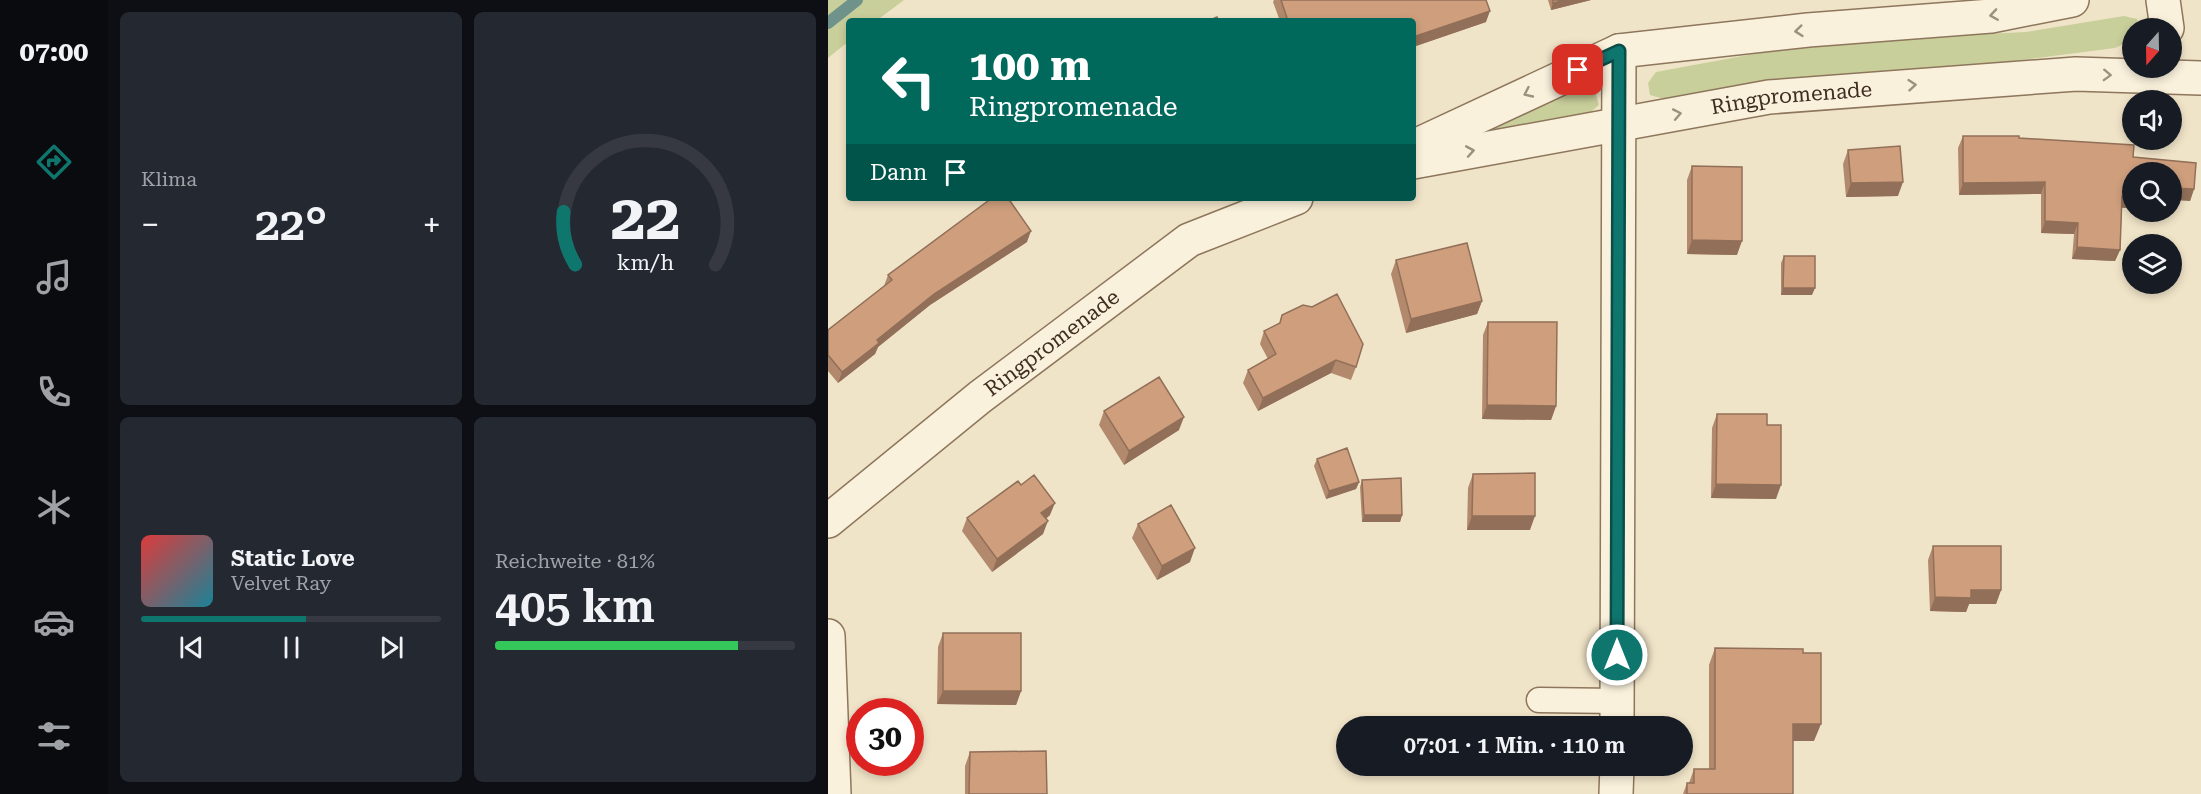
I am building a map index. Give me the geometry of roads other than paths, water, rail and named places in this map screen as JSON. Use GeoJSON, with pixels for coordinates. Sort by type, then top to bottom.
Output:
{"type":"FeatureCollection","features":[{"type":"Feature","properties":{"kind":"street"},"geometry":{"type":"LineString","coordinates":[[1416,146],[1619,51],[1808,30],[1991,16],[2072,0]]}},
{"type":"Feature","properties":{"kind":"street"},"geometry":{"type":"LineString","coordinates":[[2163,0],[2166,18]]}},
{"type":"Feature","properties":{"kind":"street"},"geometry":{"type":"LineString","coordinates":[[1617,714],[1619,51]]}},
{"type":"Feature","properties":{"kind":"street","name":"Ringpromenade"},"geometry":{"type":"LineString","coordinates":[[1416,161],[1769,97],[2076,74],[2183,71]]}},
{"type":"Feature","properties":{"kind":"street","name":"Ringpromenade"},"geometry":{"type":"LineString","coordinates":[[828,521],[980,397],[1189,240],[1288,201]]}},
{"type":"Feature","properties":{"kind":"street"},"geometry":{"type":"LineString","coordinates":[[828,636],[834,794]]}},
{"type":"Feature","properties":{"kind":"street"},"geometry":{"type":"LineString","coordinates":[[1616,794],[1617,776]]}},
{"type":"Feature","properties":{"kind":"lane"},"geometry":{"type":"LineString","coordinates":[[1539,700],[1617,714]]}},
{"type":"Feature","properties":{"kind":"waterway"},"geometry":{"type":"LineString","coordinates":[[828,23],[857,0]]}}]}
